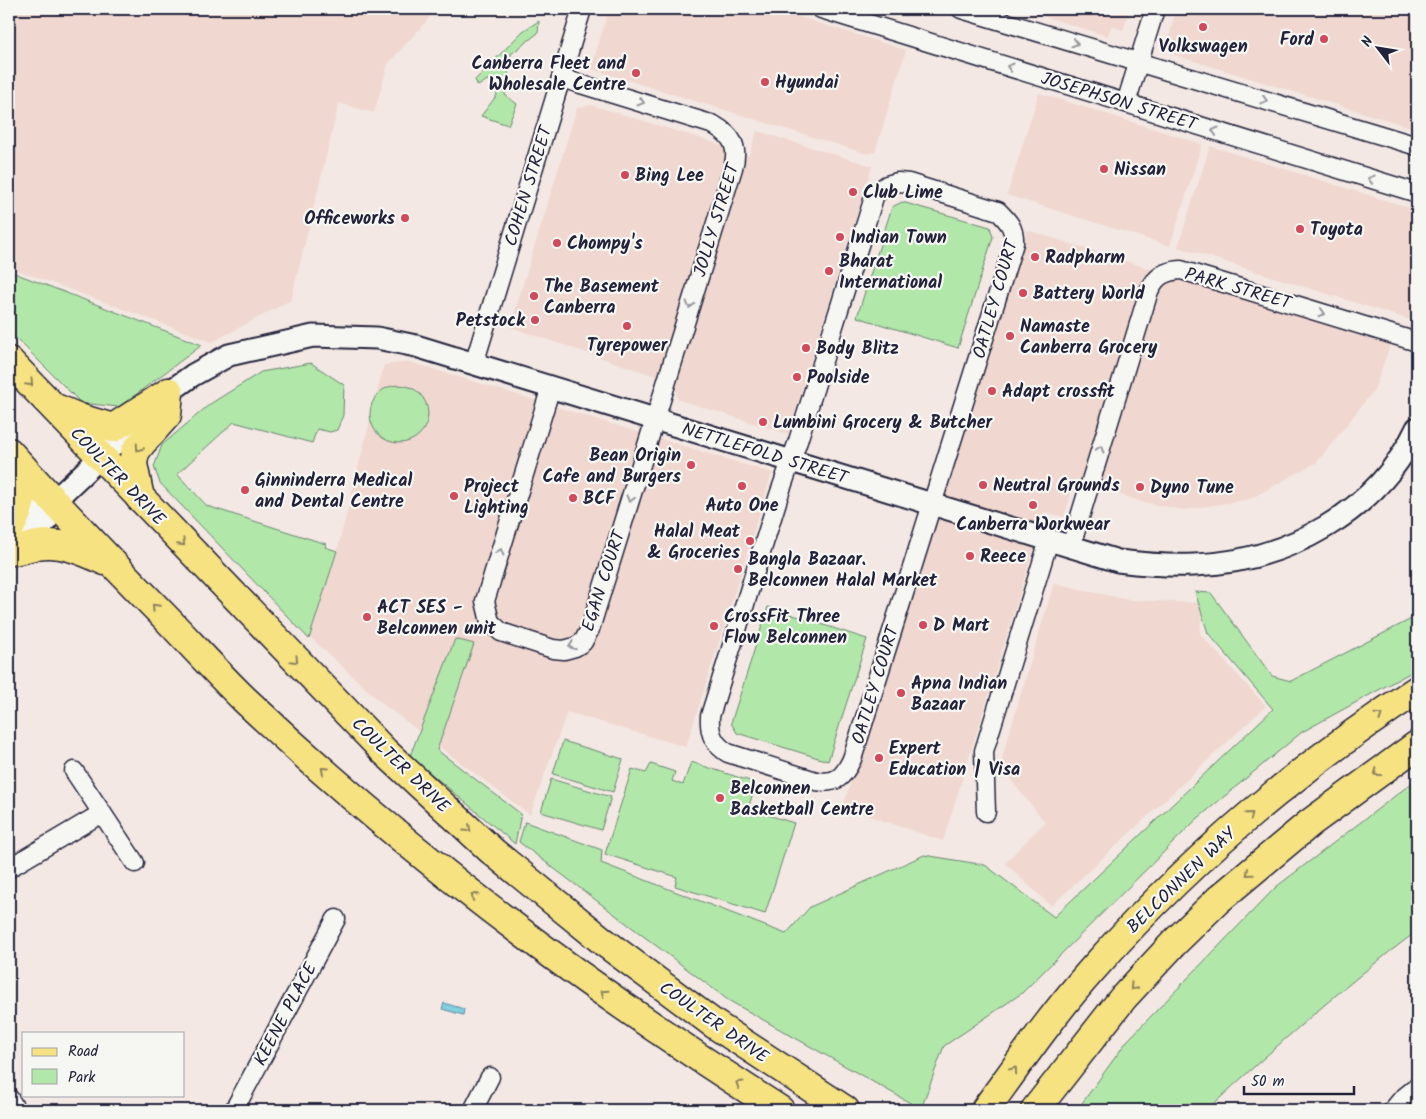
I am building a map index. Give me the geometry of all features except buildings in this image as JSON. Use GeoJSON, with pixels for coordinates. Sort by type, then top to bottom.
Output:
{"type":"FeatureCollection","features":[{"type":"Feature","properties":{"kind":"main road","name":"COULTER DRIVE"},"geometry":{"type":"LineString","coordinates":[[9,361],[385,752],[492,851],[604,942],[714,1024],[845,1110]]}},
{"type":"Feature","properties":{"kind":"main road"},"geometry":{"type":"LineString","coordinates":[[52,406],[82,419],[113,428],[170,392]]}},
{"type":"Feature","properties":{"kind":"main road"},"geometry":{"type":"LineString","coordinates":[[140,498],[132,464],[135,452],[140,444],[168,415],[170,392]]}},
{"type":"Feature","properties":{"kind":"main road","name":"COULTER DRIVE"},"geometry":{"type":"LineString","coordinates":[[16,460],[53,502],[244,699],[360,803],[485,906],[591,984],[695,1056],[780,1110]]}},
{"type":"Feature","properties":{"kind":"main road"},"geometry":{"type":"LineString","coordinates":[[16,460],[23,496],[10,543],[55,544],[80,550],[114,564]]}},
{"type":"Feature","properties":{"kind":"main road","name":"BELCONNEN WAY"},"geometry":{"type":"LineString","coordinates":[[985,1110],[1042,1030],[1090,972],[1185,872],[1287,784],[1417,690]]}},
{"type":"Feature","properties":{"kind":"main road"},"geometry":{"type":"LineString","coordinates":[[1035,1110],[1123,998],[1174,943],[1218,900],[1310,823],[1417,745]]}},
{"type":"Feature","properties":{"kind":"main road"},"geometry":{"type":"LineString","coordinates":[[714,1024],[763,1046],[865,1110]]}},
{"type":"Feature","properties":{"kind":"main road"},"geometry":{"type":"LineString","coordinates":[[1042,1110],[1073,1061]]}},
{"type":"Feature","properties":{"kind":"street","name":"COHEN STREET"},"geometry":{"type":"LineString","coordinates":[[474,364],[582,9]]}},
{"type":"Feature","properties":{"kind":"street","name":"JOSEPHSON STREET"},"geometry":{"type":"LineString","coordinates":[[821,9],[1417,193]]}},
{"type":"Feature","properties":{"kind":"street"},"geometry":{"type":"LineString","coordinates":[[961,9],[1417,146]]}},
{"type":"Feature","properties":{"kind":"street"},"geometry":{"type":"LineString","coordinates":[[1126,103],[1155,9]]}},
{"type":"Feature","properties":{"kind":"street","name":"JOLLY STREET"},"geometry":{"type":"LineString","coordinates":[[561,78],[714,125],[723,130],[733,141],[736,150],[733,168],[655,419]]}},
{"type":"Feature","properties":{"kind":"street","name":"OATLEY COURT"},"geometry":{"type":"LineString","coordinates":[[898,182],[909,183],[998,211],[1009,221],[1015,234],[1009,261],[852,761],[838,779],[832,782],[816,780],[728,753],[716,744],[710,731],[710,716],[790,460],[801,433],[876,194],[887,185],[898,182]]}},
{"type":"Feature","properties":{"kind":"street","name":"PARK STREET"},"geometry":{"type":"LineString","coordinates":[[1071,546],[1149,290],[1153,282],[1160,275],[1170,271],[1181,270],[1417,342]]}},
{"type":"Feature","properties":{"kind":"street","name":"NETTLEFOLD STREET"},"geometry":{"type":"LineString","coordinates":[[53,502],[170,392],[193,375],[229,355],[313,336],[377,338],[416,346],[1118,561],[1150,564],[1194,565],[1258,556],[1316,533],[1364,500],[1391,471],[1417,428]]}},
{"type":"Feature","properties":{"kind":"street","name":"EGAN COURT"},"geometry":{"type":"LineString","coordinates":[[551,387],[485,601],[490,622],[502,632],[550,648],[564,650],[574,647],[583,642],[590,629],[655,419]]}},
{"type":"Feature","properties":{"kind":"street"},"geometry":{"type":"LineString","coordinates":[[10,543],[47,520],[53,502]]}},
{"type":"Feature","properties":{"kind":"street"},"geometry":{"type":"LineString","coordinates":[[986,812],[984,751],[1049,540]]}},
{"type":"Feature","properties":{"kind":"street"},"geometry":{"type":"LineString","coordinates":[[74,771],[135,863]]}},
{"type":"Feature","properties":{"kind":"street"},"geometry":{"type":"LineString","coordinates":[[9,868],[102,813]]}},
{"type":"Feature","properties":{"kind":"street","name":"KEENE PLACE"},"geometry":{"type":"LineString","coordinates":[[234,1110],[336,919]]}},
{"type":"Feature","properties":{"kind":"street"},"geometry":{"type":"LineString","coordinates":[[473,1110],[490,1077]]}},
{"type":"Feature","properties":{"kind":"street"},"geometry":{"type":"LineString","coordinates":[[1392,1110],[1417,1087]]}},
{"type":"Feature","properties":{"kind":"street"},"geometry":{"type":"LineString","coordinates":[[9,1098],[16,1110]]}},
{"type":"Feature","properties":{"kind":"shaded area"},"geometry":{"type":"Polygon","coordinates":[[[9,9],[437,9],[388,64],[374,113],[339,103],[291,300],[212,342],[9,267],[9,9]]]}},
{"type":"Feature","properties":{"kind":"shaded area","name":"Hyundai"},"geometry":{"type":"Polygon","coordinates":[[[609,9],[773,9],[906,50],[875,152],[868,154],[591,69],[609,9]]]}},
{"type":"Feature","properties":{"kind":"shaded area"},"geometry":{"type":"Polygon","coordinates":[[[1020,9],[1130,9],[1123,30],[1111,26],[1108,36],[1020,9]]]}},
{"type":"Feature","properties":{"kind":"shaded area","name":"Ford"},"geometry":{"type":"Polygon","coordinates":[[[1176,9],[1417,9],[1417,129],[1174,55],[1176,45],[1168,41],[1176,9]]]}},
{"type":"Feature","properties":{"kind":"shaded area","name":"Nissan"},"geometry":{"type":"Polygon","coordinates":[[[1039,93],[1202,144],[1170,246],[1007,195],[1039,93]]]}},
{"type":"Feature","properties":{"kind":"shaded area"},"geometry":{"type":"Polygon","coordinates":[[[591,105],[709,141],[749,156],[757,131],[872,166],[788,434],[677,399],[676,383],[510,327],[577,108],[591,105]]]}},
{"type":"Feature","properties":{"kind":"shaded area","name":"Toyota"},"geometry":{"type":"Polygon","coordinates":[[[1210,146],[1417,210],[1417,322],[1178,247],[1210,146]]]}},
{"type":"Feature","properties":{"kind":"shaded area"},"geometry":{"type":"Polygon","coordinates":[[[1027,230],[1390,345],[1374,390],[1317,462],[1250,499],[1184,510],[1142,502],[1076,479],[1064,517],[1045,512],[943,841],[843,807],[1027,230]]]}},
{"type":"Feature","properties":{"kind":"shaded area"},"geometry":{"type":"Polygon","coordinates":[[[410,362],[772,473],[686,747],[567,712],[530,815],[383,704],[310,637],[338,548],[384,365],[410,362]]]}},
{"type":"Feature","properties":{"kind":"shaded area"},"geometry":{"type":"Polygon","coordinates":[[[1054,583],[1128,600],[1202,603],[1200,634],[1266,706],[1051,906],[1005,863],[1045,822],[1006,774],[1002,758],[1054,583]]]}},
{"type":"Feature","properties":{"kind":"green space"},"geometry":{"type":"Polygon","coordinates":[[[539,21],[538,33],[511,54],[505,95],[517,104],[508,125],[481,116],[497,95],[489,79],[478,86],[475,80],[523,31],[539,21]]]}},
{"type":"Feature","properties":{"kind":"green space"},"geometry":{"type":"Polygon","coordinates":[[[902,202],[990,227],[993,237],[958,348],[857,317],[892,207],[902,202]]]}},
{"type":"Feature","properties":{"kind":"green space"},"geometry":{"type":"Polygon","coordinates":[[[9,271],[202,345],[119,407],[81,403],[9,331],[9,271]]]}},
{"type":"Feature","properties":{"kind":"green space"},"geometry":{"type":"Polygon","coordinates":[[[311,363],[344,385],[343,415],[337,430],[330,432],[317,429],[312,443],[234,422],[177,474],[207,506],[326,544],[325,547],[337,551],[309,639],[160,483],[154,467],[162,445],[210,404],[261,372],[311,363]]]}},
{"type":"Feature","properties":{"kind":"green space"},"geometry":{"type":"Polygon","coordinates":[[[399,385],[410,387],[423,398],[428,414],[426,425],[415,438],[399,443],[388,441],[375,430],[370,414],[372,403],[383,390],[399,385]]]}},
{"type":"Feature","properties":{"kind":"green space"},"geometry":{"type":"Polygon","coordinates":[[[1195,592],[1211,593],[1272,676],[1291,681],[1417,616],[1417,669],[1302,732],[1197,819],[1022,993],[944,1046],[921,1109],[728,1000],[519,842],[525,822],[602,850],[601,863],[786,934],[810,907],[924,855],[985,865],[1054,917],[1273,709],[1208,633],[1195,592]]]}},
{"type":"Feature","properties":{"kind":"green space"},"geometry":{"type":"Polygon","coordinates":[[[768,607],[867,639],[828,761],[737,733],[731,723],[768,607]]]}},
{"type":"Feature","properties":{"kind":"green space"},"geometry":{"type":"Polygon","coordinates":[[[455,639],[474,644],[437,750],[521,814],[515,844],[410,756],[455,639]]]}},
{"type":"Feature","properties":{"kind":"green space"},"geometry":{"type":"Polygon","coordinates":[[[563,741],[623,759],[613,792],[553,774],[563,741]]]}},
{"type":"Feature","properties":{"kind":"green space"},"geometry":{"type":"Polygon","coordinates":[[[691,762],[756,783],[748,809],[794,823],[765,914],[675,886],[677,877],[605,854],[632,769],[646,773],[651,764],[675,772],[672,781],[683,785],[691,762]]]}},
{"type":"Feature","properties":{"kind":"green space"},"geometry":{"type":"Polygon","coordinates":[[[551,779],[611,797],[601,830],[541,812],[551,779]]]}},
{"type":"Feature","properties":{"kind":"green space"},"geometry":{"type":"Polygon","coordinates":[[[1417,779],[1417,931],[1310,1018],[1207,1110],[1077,1110],[1127,1041],[1276,887],[1417,779]]]}},
{"type":"Feature","properties":{"kind":"water"},"geometry":{"type":"Polygon","coordinates":[[[444,1003],[464,1009],[463,1015],[442,1009],[444,1003]]]}},
{"type":"Feature","properties":{"kind":"place","name":"Volkswagen"},"geometry":{"type":"Point","coordinates":[1203,27]}},
{"type":"Feature","properties":{"kind":"place","name":"Ford"},"geometry":{"type":"Point","coordinates":[1324,39]}},
{"type":"Feature","properties":{"kind":"place","name":"Canberra Fleet and Wholesale Centre"},"geometry":{"type":"Point","coordinates":[636,73]}},
{"type":"Feature","properties":{"kind":"place","name":"Hyundai"},"geometry":{"type":"Point","coordinates":[765,82]}},
{"type":"Feature","properties":{"kind":"place","name":"Nissan"},"geometry":{"type":"Point","coordinates":[1104,169]}},
{"type":"Feature","properties":{"kind":"place","name":"Bing Lee"},"geometry":{"type":"Point","coordinates":[625,175]}},
{"type":"Feature","properties":{"kind":"place","name":"Club Lime"},"geometry":{"type":"Point","coordinates":[853,192]}},
{"type":"Feature","properties":{"kind":"place","name":"Officeworks"},"geometry":{"type":"Point","coordinates":[405,218]}},
{"type":"Feature","properties":{"kind":"place","name":"Toyota"},"geometry":{"type":"Point","coordinates":[1300,229]}},
{"type":"Feature","properties":{"kind":"place","name":"Indian Town"},"geometry":{"type":"Point","coordinates":[840,237]}},
{"type":"Feature","properties":{"kind":"place","name":"Chompy's"},"geometry":{"type":"Point","coordinates":[557,243]}},
{"type":"Feature","properties":{"kind":"place","name":"Radpharm"},"geometry":{"type":"Point","coordinates":[1035,257]}},
{"type":"Feature","properties":{"kind":"place","name":"Bharat International"},"geometry":{"type":"Point","coordinates":[829,271]}},
{"type":"Feature","properties":{"kind":"place","name":"Battery World"},"geometry":{"type":"Point","coordinates":[1023,293]}},
{"type":"Feature","properties":{"kind":"place","name":"The Basement Canberra"},"geometry":{"type":"Point","coordinates":[534,296]}},
{"type":"Feature","properties":{"kind":"place","name":"Petstock"},"geometry":{"type":"Point","coordinates":[535,320]}},
{"type":"Feature","properties":{"kind":"place","name":"Tyrepower"},"geometry":{"type":"Point","coordinates":[627,326]}},
{"type":"Feature","properties":{"kind":"place","name":"Namaste Canberra Grocery"},"geometry":{"type":"Point","coordinates":[1010,336]}},
{"type":"Feature","properties":{"kind":"place","name":"Body Blitz"},"geometry":{"type":"Point","coordinates":[806,348]}},
{"type":"Feature","properties":{"kind":"place","name":"Poolside"},"geometry":{"type":"Point","coordinates":[797,377]}},
{"type":"Feature","properties":{"kind":"place","name":"Adapt crossfit"},"geometry":{"type":"Point","coordinates":[992,391]}},
{"type":"Feature","properties":{"kind":"place","name":"Lumbini Grocery & Butcher"},"geometry":{"type":"Point","coordinates":[763,422]}},
{"type":"Feature","properties":{"kind":"place","name":"Bean Origin Cafe and Burgers"},"geometry":{"type":"Point","coordinates":[691,465]}},
{"type":"Feature","properties":{"kind":"place","name":"Neutral Grounds"},"geometry":{"type":"Point","coordinates":[983,485]}},
{"type":"Feature","properties":{"kind":"place","name":"Auto One"},"geometry":{"type":"Point","coordinates":[742,486]}},
{"type":"Feature","properties":{"kind":"place","name":"Dyno Tune"},"geometry":{"type":"Point","coordinates":[1140,487]}},
{"type":"Feature","properties":{"kind":"place","name":"Ginninderra Medical and Dental Centre"},"geometry":{"type":"Point","coordinates":[245,490]}},
{"type":"Feature","properties":{"kind":"place","name":"Project Lighting"},"geometry":{"type":"Point","coordinates":[454,496]}},
{"type":"Feature","properties":{"kind":"place","name":"BCF"},"geometry":{"type":"Point","coordinates":[573,498]}},
{"type":"Feature","properties":{"kind":"place","name":"Canberra Workwear"},"geometry":{"type":"Point","coordinates":[1033,505]}},
{"type":"Feature","properties":{"kind":"place","name":"Halal Meat & Groceries"},"geometry":{"type":"Point","coordinates":[750,541]}},
{"type":"Feature","properties":{"kind":"place","name":"Reece"},"geometry":{"type":"Point","coordinates":[970,556]}},
{"type":"Feature","properties":{"kind":"place","name":"Bangla Bazaar. Belconnen Halal Market"},"geometry":{"type":"Point","coordinates":[738,569]}},
{"type":"Feature","properties":{"kind":"place","name":"ACT SES - Belconnen unit"},"geometry":{"type":"Point","coordinates":[367,617]}},
{"type":"Feature","properties":{"kind":"place","name":"D Mart"},"geometry":{"type":"Point","coordinates":[923,625]}},
{"type":"Feature","properties":{"kind":"place","name":"CrossFit Three Flow Belconnen"},"geometry":{"type":"Point","coordinates":[714,626]}},
{"type":"Feature","properties":{"kind":"place","name":"Apna Indian Bazaar"},"geometry":{"type":"Point","coordinates":[901,693]}},
{"type":"Feature","properties":{"kind":"place","name":"Expert Education | Visa"},"geometry":{"type":"Point","coordinates":[879,758]}},
{"type":"Feature","properties":{"kind":"place","name":"Belconnen Basketball Centre"},"geometry":{"type":"Point","coordinates":[720,798]}}]}
